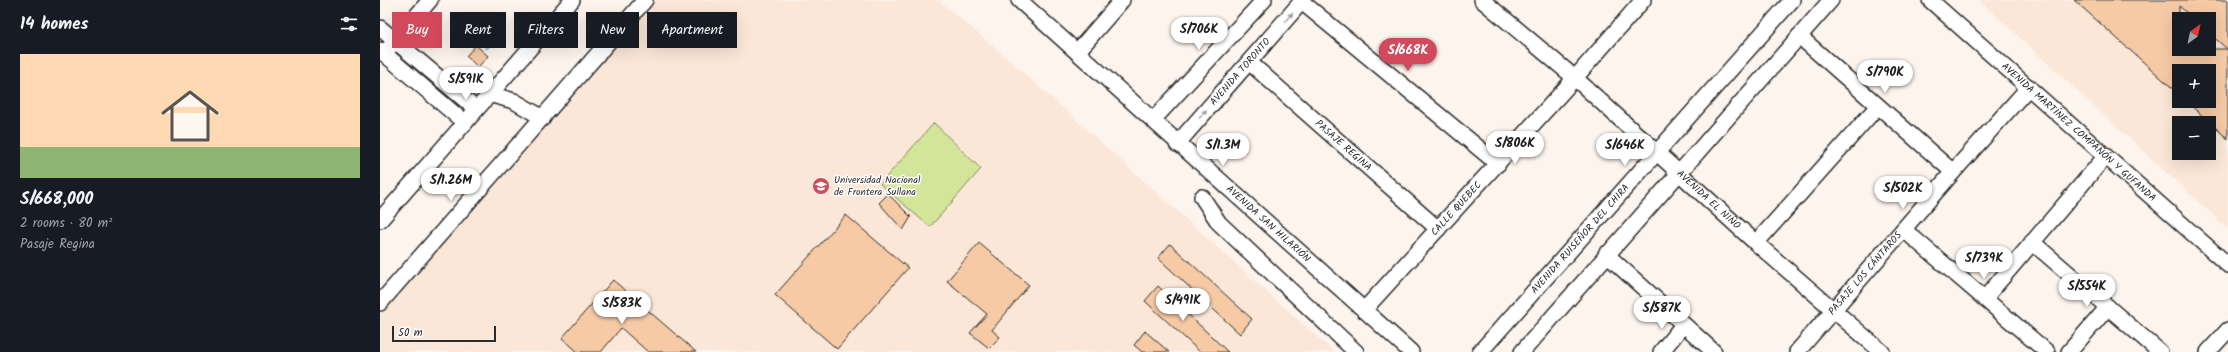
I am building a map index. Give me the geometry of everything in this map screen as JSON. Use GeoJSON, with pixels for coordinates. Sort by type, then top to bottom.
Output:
{"type":"FeatureCollection","features":[{"type":"Feature","properties":{"kind":"street"},"geometry":{"type":"LineString","coordinates":[[420,12],[430,0]]}},
{"type":"Feature","properties":{"kind":"street"},"geometry":{"type":"LineString","coordinates":[[380,220],[572,0]]}},
{"type":"Feature","properties":{"kind":"street"},"geometry":{"type":"LineString","coordinates":[[380,303],[645,0]]}},
{"type":"Feature","properties":{"kind":"street","name":"AVENIDA SAN HILARIÓN"},"geometry":{"type":"LineString","coordinates":[[1019,0],[1154,120],[1177,144],[1411,352]]}},
{"type":"Feature","properties":{"kind":"street"},"geometry":{"type":"LineString","coordinates":[[1076,52],[1122,0]]}},
{"type":"Feature","properties":{"kind":"street"},"geometry":{"type":"LineString","coordinates":[[1154,120],[1264,0]]}},
{"type":"Feature","properties":{"kind":"street","name":"AVENIDA EL NIÑO"},"geometry":{"type":"LineString","coordinates":[[1482,0],[1575,78],[1657,151],[1756,244],[1882,352]]}},
{"type":"Feature","properties":{"kind":"street","name":"CALLE QUEBEC"},"geometry":{"type":"LineString","coordinates":[[1364,310],[1498,164],[1643,0]]}},
{"type":"Feature","properties":{"kind":"street","name":"AVENIDA RUISEÑOR DEL CHIRA"},"geometry":{"type":"LineString","coordinates":[[1480,352],[1792,0]]}},
{"type":"Feature","properties":{"kind":"street"},"geometry":{"type":"LineString","coordinates":[[1522,352],[1606,254],[1831,0]]}},
{"type":"Feature","properties":{"kind":"street","name":"AVENIDA MARTÍNEZ COMPAÑÓN Y GUFANDA"},"geometry":{"type":"LineString","coordinates":[[1930,0],[2228,265]]}},
{"type":"Feature","properties":{"kind":"street"},"geometry":{"type":"LineString","coordinates":[[1302,1],[1498,164]]}},
{"type":"Feature","properties":{"kind":"street","name":"AVENIDA TORONTO"},"geometry":{"type":"LineString","coordinates":[[1177,144],[1302,1]]}},
{"type":"Feature","properties":{"kind":"street"},"geometry":{"type":"LineString","coordinates":[[380,28],[392,38]]}},
{"type":"Feature","properties":{"kind":"street"},"geometry":{"type":"LineString","coordinates":[[1799,36],[1953,172]]}},
{"type":"Feature","properties":{"kind":"street"},"geometry":{"type":"LineString","coordinates":[[392,44],[381,54],[465,123]]}},
{"type":"Feature","properties":{"kind":"street"},"geometry":{"type":"LineString","coordinates":[[403,48],[476,109]]}},
{"type":"Feature","properties":{"kind":"street","name":"PASAJE REGINA"},"geometry":{"type":"LineString","coordinates":[[1249,62],[1438,229]]}},
{"type":"Feature","properties":{"kind":"street","name":"PASAJE LOS CÁNTAROS"},"geometry":{"type":"LineString","coordinates":[[1797,352],[1953,172],[2029,88]]}},
{"type":"Feature","properties":{"kind":"street"},"geometry":{"type":"LineString","coordinates":[[490,94],[514,101],[543,118]]}},
{"type":"Feature","properties":{"kind":"street"},"geometry":{"type":"LineString","coordinates":[[1756,244],[1878,106]]}},
{"type":"Feature","properties":{"kind":"street"},"geometry":{"type":"LineString","coordinates":[[1984,298],[2105,157]]}},
{"type":"Feature","properties":{"kind":"street"},"geometry":{"type":"LineString","coordinates":[[1202,197],[1219,223],[1356,352]]}},
{"type":"Feature","properties":{"kind":"street"},"geometry":{"type":"LineString","coordinates":[[1904,230],[2047,352]]}},
{"type":"Feature","properties":{"kind":"street"},"geometry":{"type":"LineString","coordinates":[[2032,242],[2160,352]]}},
{"type":"Feature","properties":{"kind":"street"},"geometry":{"type":"LineString","coordinates":[[1606,254],[1714,352]]}},
{"type":"Feature","properties":{"kind":"street"},"geometry":{"type":"LineString","coordinates":[[2069,352],[2108,307]]}},
{"type":"Feature","properties":{"kind":"street"},"geometry":{"type":"LineString","coordinates":[[1661,352],[1683,325]]}},
{"type":"Feature","properties":{"kind":"street"},"geometry":{"type":"LineString","coordinates":[[2208,352],[2228,330]]}},
{"type":"Feature","properties":{"kind":"shaded area","name":"Universidad Nacional de Frontera Sullana"},"geometry":{"type":"Polygon","coordinates":[[[654,0],[938,0],[1006,57],[1334,352],[380,352],[380,315],[612,48],[639,48],[639,17],[654,0]]]}},
{"type":"Feature","properties":{"kind":"shaded area"},"geometry":{"type":"Polygon","coordinates":[[[1979,0],[2228,0],[2228,229],[1979,0]]]}},
{"type":"Feature","properties":{"kind":"green space"},"geometry":{"type":"Polygon","coordinates":[[[934,123],[981,169],[930,227],[880,184],[934,123]]]}},
{"type":"Feature","properties":{"kind":"building"},"geometry":{"type":"Polygon","coordinates":[[[2074,0],[2228,0],[2228,139],[2216,128],[2216,116],[2203,116],[2194,108],[2216,108],[2216,64],[2172,64],[2172,88],[2074,0]]]}},
{"type":"Feature","properties":{"kind":"building"},"geometry":{"type":"Polygon","coordinates":[[[473,48],[479,48],[488,56],[478,67],[466,56],[473,48]]]}},
{"type":"Feature","properties":{"kind":"building"},"geometry":{"type":"Polygon","coordinates":[[[888,194],[911,217],[903,230],[879,203],[888,194]]]}},
{"type":"Feature","properties":{"kind":"building"},"geometry":{"type":"Polygon","coordinates":[[[846,215],[908,268],[837,349],[775,295],[846,215]]]}},
{"type":"Feature","properties":{"kind":"building"},"geometry":{"type":"Polygon","coordinates":[[[979,243],[1029,285],[992,330],[1000,337],[989,348],[970,333],[987,314],[947,281],[979,243]]]}},
{"type":"Feature","properties":{"kind":"building"},"geometry":{"type":"Polygon","coordinates":[[[1170,244],[1252,319],[1240,334],[1158,258],[1170,244]]]}},
{"type":"Feature","properties":{"kind":"building"},"geometry":{"type":"Polygon","coordinates":[[[613,280],[696,352],[648,352],[621,328],[601,352],[578,352],[562,338],[613,280]]]}},
{"type":"Feature","properties":{"kind":"building"},"geometry":{"type":"Polygon","coordinates":[[[1158,286],[1228,352],[1200,352],[1145,301],[1158,286]]]}},
{"type":"Feature","properties":{"kind":"building"},"geometry":{"type":"Polygon","coordinates":[[[1145,331],[1169,352],[1142,352],[1134,345],[1145,331]]]}},
{"type":"Feature","properties":{"kind":"place","name":"Universidad Nacional de Frontera Sullana"},"geometry":{"type":"Point","coordinates":[821,186]}}]}
